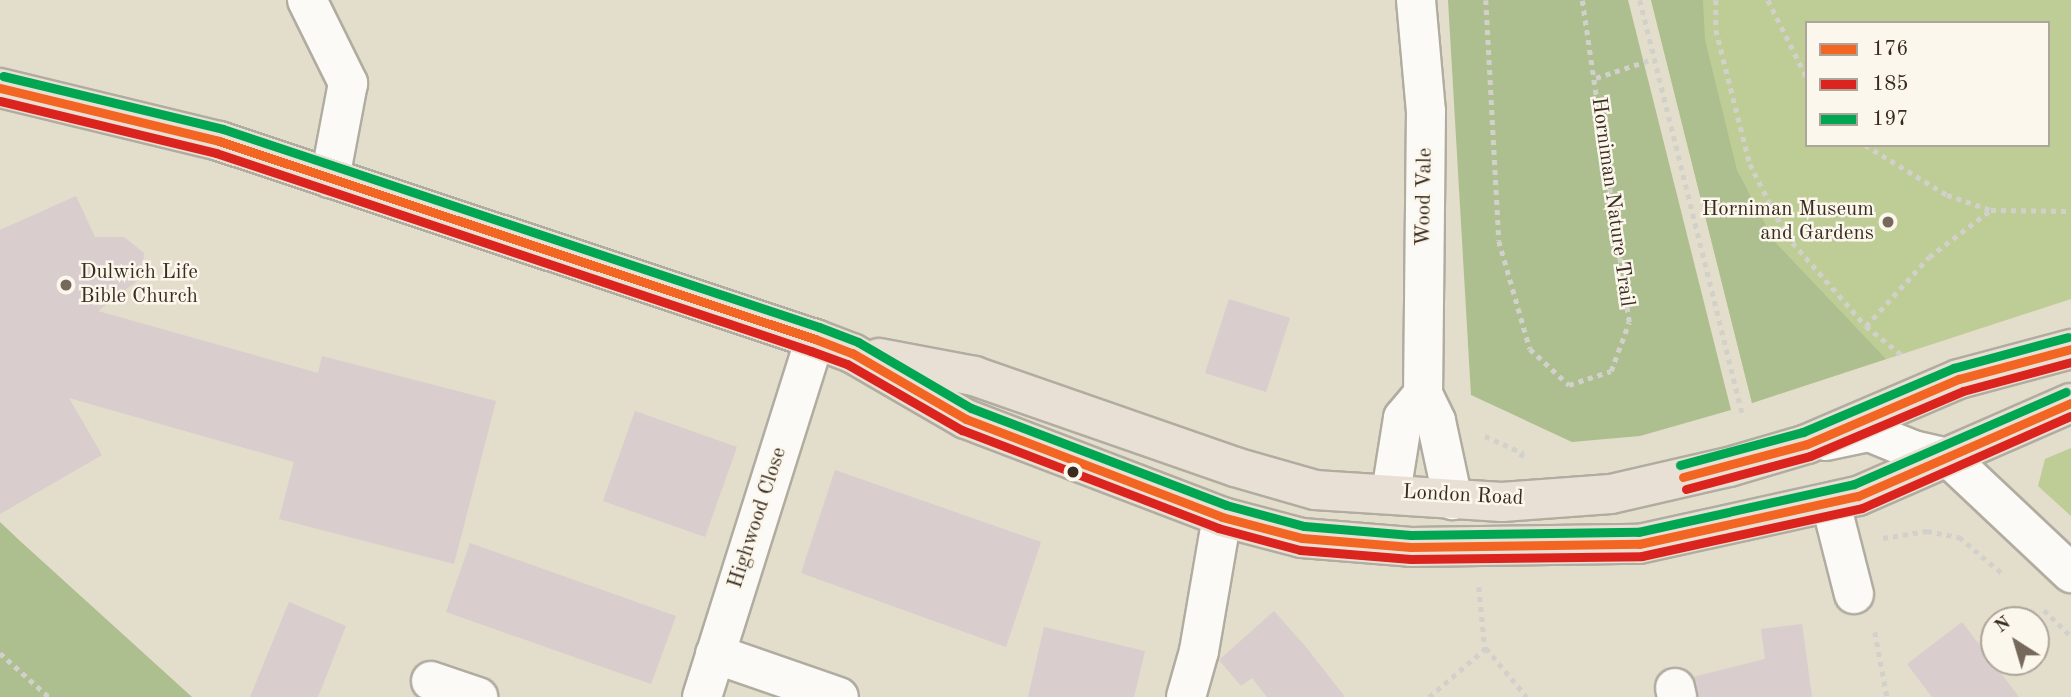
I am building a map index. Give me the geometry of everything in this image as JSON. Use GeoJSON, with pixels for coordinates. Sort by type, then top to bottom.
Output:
{"type":"FeatureCollection","features":[{"type":"Feature","properties":{"kind":"highway"},"geometry":{"type":"LineString","coordinates":[[1,94],[219,141],[815,339],[852,353],[967,419],[1222,517],[1302,538],[1411,547],[1639,544],[1831,503],[1950,458],[2071,402]]}},
{"type":"Feature","properties":{"kind":"highway","name":"London Road"},"geometry":{"type":"LineString","coordinates":[[852,353],[974,376],[1235,467],[1315,490],[1502,502],[1611,494],[1729,467],[1807,444],[1959,379],[2071,349]]}},
{"type":"Feature","properties":{"kind":"street"},"geometry":{"type":"LineString","coordinates":[[307,0],[348,83],[330,178]]}},
{"type":"Feature","properties":{"kind":"street","name":"Wood Vale"},"geometry":{"type":"LineString","coordinates":[[1416,0],[1426,111],[1423,394],[1436,421],[1454,500]]}},
{"type":"Feature","properties":{"kind":"street","name":"Highwood Close"},"geometry":{"type":"LineString","coordinates":[[702,697],[815,339]]}},
{"type":"Feature","properties":{"kind":"street"},"geometry":{"type":"LineString","coordinates":[[1391,493],[1403,418],[1423,394]]}},
{"type":"Feature","properties":{"kind":"street"},"geometry":{"type":"LineString","coordinates":[[1807,444],[1869,432],[1913,450],[1950,458],[2071,573]]}},
{"type":"Feature","properties":{"kind":"street"},"geometry":{"type":"LineString","coordinates":[[1831,503],[1854,594]]}},
{"type":"Feature","properties":{"kind":"street"},"geometry":{"type":"LineString","coordinates":[[1186,697],[1199,651],[1222,517]]}},
{"type":"Feature","properties":{"kind":"street"},"geometry":{"type":"LineString","coordinates":[[715,654],[839,697]]}},
{"type":"Feature","properties":{"kind":"street"},"geometry":{"type":"LineString","coordinates":[[432,681],[478,697]]}},
{"type":"Feature","properties":{"kind":"path","name":"Horniman Nature Trail"},"geometry":{"type":"LineString","coordinates":[[1486,0],[1499,241],[1530,349],[1569,385],[1611,371],[1629,321],[1596,78],[1582,0]]}},
{"type":"Feature","properties":{"kind":"path"},"geometry":{"type":"LineString","coordinates":[[1640,0],[1741,410]]}},
{"type":"Feature","properties":{"kind":"path"},"geometry":{"type":"LineString","coordinates":[[1716,0],[1716,30],[1750,164],[1786,235],[1867,326],[1907,363]]}},
{"type":"Feature","properties":{"kind":"path"},"geometry":{"type":"LineString","coordinates":[[1768,0],[1805,74]]}},
{"type":"Feature","properties":{"kind":"path"},"geometry":{"type":"LineString","coordinates":[[1596,78],[1653,59]]}},
{"type":"Feature","properties":{"kind":"path"},"geometry":{"type":"LineString","coordinates":[[1868,147],[1947,195],[1991,209],[2071,211]]}},
{"type":"Feature","properties":{"kind":"path"},"geometry":{"type":"LineString","coordinates":[[1867,326],[1928,257],[1991,209]]}},
{"type":"Feature","properties":{"kind":"path"},"geometry":{"type":"LineString","coordinates":[[1481,435],[1523,453]]}},
{"type":"Feature","properties":{"kind":"path"},"geometry":{"type":"LineString","coordinates":[[1873,543],[1927,531],[1959,537]]}},
{"type":"Feature","properties":{"kind":"path"},"geometry":{"type":"LineString","coordinates":[[1481,622],[1485,649],[1527,697]]}},
{"type":"Feature","properties":{"kind":"path"},"geometry":{"type":"LineString","coordinates":[[1429,697],[1485,649]]}},
{"type":"Feature","properties":{"kind":"path"},"geometry":{"type":"LineString","coordinates":[[0,653],[49,697]]}},
{"type":"Feature","properties":{"kind":"green space"},"geometry":{"type":"Polygon","coordinates":[[[1448,0],[1628,0],[1731,410],[1640,436],[1572,442],[1471,395],[1448,0]]]}},
{"type":"Feature","properties":{"kind":"green space","name":"Horniman Museum and Gardens"},"geometry":{"type":"Polygon","coordinates":[[[1651,0],[2071,0],[2071,299],[1752,403],[1651,0]]]}},
{"type":"Feature","properties":{"kind":"green space"},"geometry":{"type":"Polygon","coordinates":[[[1651,0],[1703,0],[1705,40],[1737,170],[1774,241],[1886,359],[1752,403],[1651,0]]]}},
{"type":"Feature","properties":{"kind":"green space"},"geometry":{"type":"Polygon","coordinates":[[[2071,448],[2071,516],[2038,486],[2045,459],[2071,448]]]}},
{"type":"Feature","properties":{"kind":"green space"},"geometry":{"type":"Polygon","coordinates":[[[0,522],[19,540],[192,697],[0,697],[0,522]]]}},
{"type":"Feature","properties":{"kind":"building"},"geometry":{"type":"Polygon","coordinates":[[[76,196],[95,237],[124,237],[144,253],[142,277],[98,311],[318,373],[322,356],[496,401],[454,564],[279,519],[294,462],[69,398],[102,455],[0,514],[0,230],[76,196]]]}},
{"type":"Feature","properties":{"kind":"building"},"geometry":{"type":"Polygon","coordinates":[[[1229,299],[1290,318],[1266,392],[1205,373],[1229,299]]]}},
{"type":"Feature","properties":{"kind":"building"},"geometry":{"type":"Polygon","coordinates":[[[635,411],[737,447],[705,537],[603,501],[635,411]]]}},
{"type":"Feature","properties":{"kind":"building"},"geometry":{"type":"Polygon","coordinates":[[[835,470],[1041,542],[1006,647],[801,573],[835,470]]]}},
{"type":"Feature","properties":{"kind":"building"},"geometry":{"type":"Polygon","coordinates":[[[470,543],[676,616],[651,684],[446,612],[470,543]]]}},
{"type":"Feature","properties":{"kind":"building"},"geometry":{"type":"Polygon","coordinates":[[[289,602],[346,626],[318,697],[250,697],[289,602]]]}},
{"type":"Feature","properties":{"kind":"building"},"geometry":{"type":"Polygon","coordinates":[[[1274,611],[1345,697],[1267,697],[1252,678],[1241,686],[1219,660],[1274,611]]]}},
{"type":"Feature","properties":{"kind":"building"},"geometry":{"type":"Polygon","coordinates":[[[1962,622],[1980,646],[1980,676],[2003,676],[2019,697],[1932,697],[1907,664],[1962,622]]]}},
{"type":"Feature","properties":{"kind":"building"},"geometry":{"type":"Polygon","coordinates":[[[1802,624],[1812,697],[1698,697],[1693,677],[1765,659],[1761,629],[1802,624]]]}},
{"type":"Feature","properties":{"kind":"building"},"geometry":{"type":"Polygon","coordinates":[[[1044,627],[1145,651],[1134,697],[1028,697],[1044,627]]]}},
{"type":"Feature","properties":{"kind":"transit line","name":"197"},"geometry":{"type":"LineString","coordinates":[[3,76],[223,129],[819,327],[858,342],[971,408],[1226,505],[1304,526],[1411,535],[1638,532],[1854,484],[2066,392]]}},
{"type":"Feature","properties":{"kind":"transit line","name":"176"},"geometry":{"type":"LineString","coordinates":[[0,88],[219,141],[815,339],[852,353],[966,419],[1222,517],[1302,538],[1411,547],[1639,544],[1858,496],[2071,403]]}},
{"type":"Feature","properties":{"kind":"transit line","name":"185"},"geometry":{"type":"LineString","coordinates":[[0,101],[216,153],[811,351],[847,364],[962,430],[1218,528],[1300,550],[1411,559],[1642,556],[1862,508],[2071,416]]}},
{"type":"Feature","properties":{"kind":"transit line","name":"197"},"geometry":{"type":"LineString","coordinates":[[1680,465],[1803,432],[1954,368],[2068,337]]}},
{"type":"Feature","properties":{"kind":"transit line","name":"176"},"geometry":{"type":"LineString","coordinates":[[1683,477],[1807,444],[1959,379],[2071,349]]}},
{"type":"Feature","properties":{"kind":"transit line","name":"185"},"geometry":{"type":"LineString","coordinates":[[1686,489],[1810,456],[1963,391],[2071,362]]}},
{"type":"Feature","properties":{"kind":"place","name":"Horniman Museum and Gardens"},"geometry":{"type":"Point","coordinates":[1888,222]}},
{"type":"Feature","properties":{"kind":"place","name":"Dulwich Life Bible Church"},"geometry":{"type":"Point","coordinates":[66,285]}}]}
